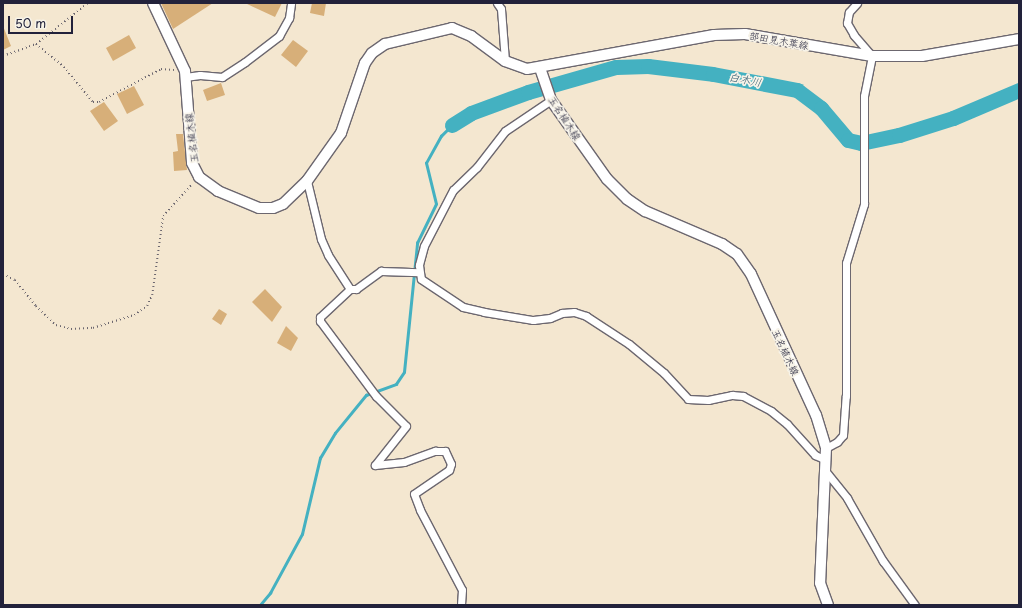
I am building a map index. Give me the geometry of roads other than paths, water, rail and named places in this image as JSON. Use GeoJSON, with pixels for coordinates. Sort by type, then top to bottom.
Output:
{"type":"FeatureCollection","features":[{"type":"Feature","properties":{"kind":"main road","name":"玉名植木線"},"geometry":{"type":"LineString","coordinates":[[153,3],[185,74],[192,163],[199,177],[218,191],[259,208],[273,208],[282,204],[307,181],[341,133],[365,63],[372,53],[385,44],[452,28],[471,36],[505,61],[527,69],[540,68],[550,98],[607,179],[627,199],[645,211],[722,244],[737,254],[752,274],[816,416],[826,448],[827,473],[820,583],[828,605]]}},
{"type":"Feature","properties":{"kind":"main road","name":"部田見木葉線"},"geometry":{"type":"LineString","coordinates":[[540,68],[566,60],[714,35],[745,34],[872,56],[922,56],[1019,39]]}},
{"type":"Feature","properties":{"kind":"street"},"geometry":{"type":"LineString","coordinates":[[185,74],[222,77],[245,62],[279,36],[289,18],[291,3]]}},
{"type":"Feature","properties":{"kind":"street"},"geometry":{"type":"LineString","coordinates":[[497,3],[501,9],[505,61]]}},
{"type":"Feature","properties":{"kind":"street"},"geometry":{"type":"LineString","coordinates":[[826,448],[837,442],[843,435],[846,396],[846,264],[864,204],[864,96],[872,56],[854,35],[847,23],[849,12],[857,3]]}},
{"type":"Feature","properties":{"kind":"street"},"geometry":{"type":"LineString","coordinates":[[550,98],[505,131],[478,167],[452,190],[424,246],[419,272],[421,279],[445,297],[463,307],[484,312],[533,320],[550,318],[562,313],[574,312],[586,316],[629,344],[664,373],[688,399],[702,401],[743,396],[771,411],[787,424],[815,455],[826,460]]}},
{"type":"Feature","properties":{"kind":"street"},"geometry":{"type":"LineString","coordinates":[[307,181],[321,239],[328,255],[350,289]]}},
{"type":"Feature","properties":{"kind":"street"},"geometry":{"type":"LineString","coordinates":[[419,272],[381,271],[356,289],[350,289],[320,317],[320,321],[376,396],[406,426],[375,465],[404,462],[435,451],[445,451],[451,464],[449,470],[414,494],[420,510],[462,590],[461,605]]}},
{"type":"Feature","properties":{"kind":"street"},"geometry":{"type":"LineString","coordinates":[[827,473],[847,498],[883,561],[915,605]]}},
{"type":"Feature","properties":{"kind":"waterway","name":"白木川"},"geometry":{"type":"LineString","coordinates":[[452,125],[471,113],[528,92],[616,67],[648,66],[713,74],[797,90],[821,108],[848,140],[861,143],[899,135],[953,118],[1019,90]]}},
{"type":"Feature","properties":{"kind":"waterway"},"geometry":{"type":"LineString","coordinates":[[260,605],[270,593],[302,534],[320,458],[335,433],[366,395],[396,384],[404,372],[417,243],[436,204],[426,163],[441,136],[452,125]]}}]}
